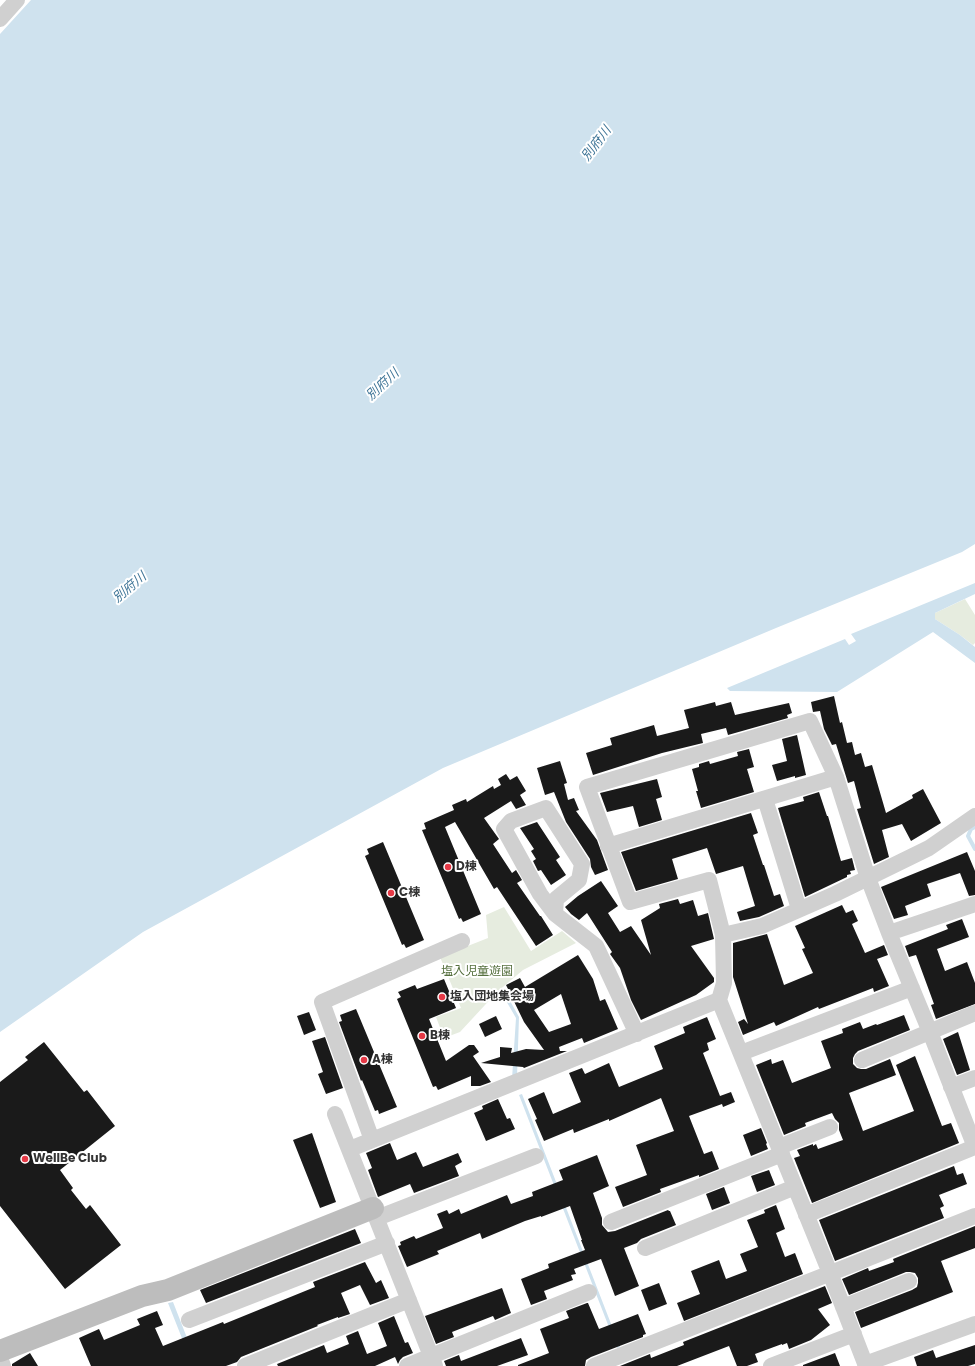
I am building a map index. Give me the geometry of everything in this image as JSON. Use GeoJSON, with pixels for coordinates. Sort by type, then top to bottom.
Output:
{"type":"FeatureCollection","features":[{"type":"Feature","properties":{"kind":"street"},"geometry":{"type":"LineString","coordinates":[[0,19],[17,0]]}},
{"type":"Feature","properties":{"kind":"street"},"geometry":{"type":"LineString","coordinates":[[806,1215],[975,1147],[868,878],[836,777],[810,721],[587,787],[630,902],[709,880],[723,935],[724,983],[719,1000],[806,1215],[830,1272],[866,1365],[975,1324]]}},
{"type":"Feature","properties":{"kind":"street"},"geometry":{"type":"LineString","coordinates":[[608,846],[765,800],[836,777]]}},
{"type":"Feature","properties":{"kind":"street"},"geometry":{"type":"LineString","coordinates":[[765,800],[799,909]]}},
{"type":"Feature","properties":{"kind":"street"},"geometry":{"type":"LineString","coordinates":[[555,914],[556,899],[579,880],[582,864],[546,808],[511,821],[504,829],[540,894],[555,914],[596,946],[637,1034]]}},
{"type":"Feature","properties":{"kind":"street"},"geometry":{"type":"LineString","coordinates":[[723,935],[762,926],[868,878],[929,848],[975,816]]}},
{"type":"Feature","properties":{"kind":"street"},"geometry":{"type":"LineString","coordinates":[[889,933],[973,909]]}},
{"type":"Feature","properties":{"kind":"street"},"geometry":{"type":"LineString","coordinates":[[372,1140],[322,1002],[462,941]]}},
{"type":"Feature","properties":{"kind":"street"},"geometry":{"type":"LineString","coordinates":[[741,1053],[912,988]]}},
{"type":"Feature","properties":{"kind":"street"},"geometry":{"type":"LineString","coordinates":[[350,1149],[719,1000]]}},
{"type":"Feature","properties":{"kind":"street"},"geometry":{"type":"LineString","coordinates":[[862,1060],[975,1013]]}},
{"type":"Feature","properties":{"kind":"street"},"geometry":{"type":"LineString","coordinates":[[951,1087],[975,1078]]}},
{"type":"Feature","properties":{"kind":"street"},"geometry":{"type":"LineString","coordinates":[[335,1114],[433,1361]]}},
{"type":"Feature","properties":{"kind":"street"},"geometry":{"type":"LineString","coordinates":[[611,1222],[780,1151],[830,1127]]}},
{"type":"Feature","properties":{"kind":"street"},"geometry":{"type":"LineString","coordinates":[[0,1351],[142,1296],[168,1290],[375,1213],[536,1156]]}},
{"type":"Feature","properties":{"kind":"street"},"geometry":{"type":"LineString","coordinates":[[645,1248],[795,1187]]}},
{"type":"Feature","properties":{"kind":"street"},"geometry":{"type":"LineString","coordinates":[[594,1366],[975,1216]]}},
{"type":"Feature","properties":{"kind":"street"},"geometry":{"type":"LineString","coordinates":[[189,1320],[387,1243]]}},
{"type":"Feature","properties":{"kind":"street"},"geometry":{"type":"LineString","coordinates":[[844,1307],[909,1281]]}},
{"type":"Feature","properties":{"kind":"street"},"geometry":{"type":"LineString","coordinates":[[407,1366],[433,1361],[590,1292]]}},
{"type":"Feature","properties":{"kind":"street"},"geometry":{"type":"LineString","coordinates":[[245,1366],[409,1300]]}},
{"type":"Feature","properties":{"kind":"street"},"geometry":{"type":"LineString","coordinates":[[771,1366],[854,1334]]}},
{"type":"Feature","properties":{"kind":"street"},"geometry":{"type":"LineString","coordinates":[[0,1357],[3,1366]]}},
{"type":"Feature","properties":{"kind":"green space"},"geometry":{"type":"Polygon","coordinates":[[[965,599],[975,615],[975,643],[973,645],[935,619],[935,613],[965,599]]]}},
{"type":"Feature","properties":{"kind":"green space","name":"塩入児童遊園"},"geometry":{"type":"Polygon","coordinates":[[[504,907],[531,951],[562,931],[576,943],[523,970],[497,992],[460,1032],[444,1038],[436,1017],[461,1008],[440,957],[488,938],[486,915],[504,907]]]}},
{"type":"Feature","properties":{"kind":"water","name":"別府川"},"geometry":{"type":"Polygon","coordinates":[[[31,0],[975,0],[975,544],[962,552],[776,628],[443,768],[143,932],[0,1032],[0,34],[31,0]]]}},
{"type":"Feature","properties":{"kind":"water"},"geometry":{"type":"Polygon","coordinates":[[[975,583],[975,594],[935,613],[935,619],[960,635],[975,647],[975,663],[933,632],[837,692],[730,691],[727,688],[845,639],[849,645],[856,641],[851,634],[975,583]]]}},
{"type":"Feature","properties":{"kind":"water"},"geometry":{"type":"Polygon","coordinates":[[[504,990],[519,1017],[517,1077],[512,1079],[516,1018],[501,992],[504,990]]]}},
{"type":"Feature","properties":{"kind":"water"},"geometry":{"type":"Polygon","coordinates":[[[522,1094],[620,1347],[617,1348],[519,1095],[522,1094]]]}},
{"type":"Feature","properties":{"kind":"water"},"geometry":{"type":"Polygon","coordinates":[[[173,1302],[198,1366],[193,1366],[168,1303],[173,1302]]]}},
{"type":"Feature","properties":{"kind":"building"},"geometry":{"type":"Polygon","coordinates":[[[834,696],[840,723],[842,722],[847,743],[852,742],[855,755],[861,753],[865,767],[872,765],[886,813],[913,798],[912,795],[923,789],[941,823],[911,841],[902,824],[882,830],[889,857],[874,864],[857,809],[861,808],[854,781],[848,783],[836,744],[832,745],[824,729],[820,711],[813,712],[811,702],[834,696]]]}},
{"type":"Feature","properties":{"kind":"building"},"geometry":{"type":"Polygon","coordinates":[[[715,702],[716,706],[731,702],[735,715],[789,703],[792,713],[787,715],[788,718],[728,735],[726,728],[701,734],[703,743],[662,753],[593,775],[586,753],[612,745],[610,738],[654,725],[657,736],[689,728],[684,710],[715,702]]]}},
{"type":"Feature","properties":{"kind":"building"},"geometry":{"type":"Polygon","coordinates":[[[797,735],[806,775],[795,778],[795,776],[777,781],[772,765],[787,761],[782,739],[797,735]]]}},
{"type":"Feature","properties":{"kind":"building"},"geometry":{"type":"Polygon","coordinates":[[[749,749],[754,767],[747,769],[754,792],[701,808],[692,769],[699,767],[699,764],[709,761],[710,764],[738,756],[737,752],[749,749]]]}},
{"type":"Feature","properties":{"kind":"building"},"geometry":{"type":"Polygon","coordinates":[[[560,761],[567,783],[564,784],[568,800],[574,798],[579,810],[576,811],[597,840],[608,870],[595,875],[591,867],[590,859],[566,822],[554,792],[545,795],[537,768],[560,761]]]}},
{"type":"Feature","properties":{"kind":"building"},"geometry":{"type":"Polygon","coordinates":[[[506,774],[510,780],[517,776],[526,791],[520,795],[526,805],[516,809],[511,801],[484,818],[499,839],[493,844],[512,873],[516,870],[522,880],[517,883],[553,935],[536,946],[497,887],[494,889],[455,822],[445,827],[481,914],[463,922],[461,918],[459,919],[422,830],[426,829],[424,823],[454,810],[452,805],[466,799],[467,802],[493,786],[494,789],[501,785],[498,779],[506,774]]]}},
{"type":"Feature","properties":{"kind":"building"},"geometry":{"type":"Polygon","coordinates":[[[657,779],[662,797],[656,799],[662,820],[639,827],[633,806],[607,812],[600,793],[657,779]]]}},
{"type":"Feature","properties":{"kind":"building"},"geometry":{"type":"Polygon","coordinates":[[[819,792],[828,816],[841,861],[852,858],[855,870],[850,871],[851,874],[847,875],[847,877],[805,897],[778,808],[804,801],[803,797],[819,792]]]}},
{"type":"Feature","properties":{"kind":"building"},"geometry":{"type":"Polygon","coordinates":[[[751,813],[758,833],[753,835],[774,896],[780,894],[784,906],[759,917],[740,921],[737,912],[755,906],[743,866],[716,874],[707,848],[672,859],[678,879],[636,891],[621,852],[751,813]]]}},
{"type":"Feature","properties":{"kind":"building"},"geometry":{"type":"Polygon","coordinates":[[[537,822],[560,857],[556,860],[566,875],[551,885],[541,870],[538,871],[533,861],[536,859],[531,851],[534,849],[520,828],[537,822]]]}},
{"type":"Feature","properties":{"kind":"building","name":"C棟"},"geometry":{"type":"Polygon","coordinates":[[[383,842],[424,940],[406,948],[404,944],[402,945],[365,856],[369,854],[367,849],[383,842]]]}},
{"type":"Feature","properties":{"kind":"building"},"geometry":{"type":"Polygon","coordinates":[[[967,852],[975,871],[975,895],[969,896],[960,873],[927,884],[931,896],[905,906],[908,915],[894,919],[881,887],[967,852]]]}},
{"type":"Feature","properties":{"kind":"building"},"geometry":{"type":"Polygon","coordinates":[[[601,881],[618,906],[608,913],[620,932],[631,926],[651,955],[641,920],[660,908],[659,904],[678,899],[680,904],[693,900],[698,916],[708,913],[714,939],[691,946],[714,978],[714,982],[696,995],[641,1020],[631,1000],[620,968],[610,954],[612,952],[587,913],[579,920],[565,907],[578,896],[601,881]]]}},
{"type":"Feature","properties":{"kind":"building"},"geometry":{"type":"Polygon","coordinates":[[[842,905],[846,913],[853,910],[858,921],[852,924],[865,953],[884,945],[888,955],[877,959],[889,986],[874,992],[873,988],[819,1009],[818,1007],[776,1026],[774,1022],[743,1035],[738,1022],[744,1019],[748,1024],[733,977],[733,943],[767,934],[784,985],[813,973],[802,949],[805,948],[795,926],[842,905]]]}},
{"type":"Feature","properties":{"kind":"building"},"geometry":{"type":"Polygon","coordinates":[[[962,919],[969,937],[937,949],[945,971],[967,962],[975,983],[975,1004],[936,1019],[931,1005],[934,1004],[916,955],[909,957],[905,946],[948,929],[946,925],[962,919]]]}},
{"type":"Feature","properties":{"kind":"building"},"geometry":{"type":"Polygon","coordinates":[[[578,955],[593,979],[600,1001],[605,999],[618,1029],[584,1043],[582,1038],[559,1047],[560,1051],[567,1051],[524,1068],[481,1063],[500,1057],[500,1047],[512,1048],[511,1053],[526,1049],[544,1050],[524,1022],[506,985],[520,978],[525,987],[578,955]],[[561,994],[534,1010],[549,1032],[571,1024],[561,994]]]}},
{"type":"Feature","properties":{"kind":"building"},"geometry":{"type":"Polygon","coordinates":[[[444,979],[456,1008],[429,1019],[446,1061],[469,1045],[474,1045],[479,1052],[473,1056],[491,1082],[480,1086],[471,1086],[471,1076],[438,1090],[436,1086],[433,1087],[397,999],[401,997],[398,992],[415,985],[417,989],[444,979]]]}},
{"type":"Feature","properties":{"kind":"building","name":"A棟"},"geometry":{"type":"Polygon","coordinates":[[[356,1009],[397,1107],[379,1114],[378,1110],[375,1111],[362,1080],[361,1081],[339,1022],[342,1021],[340,1015],[356,1009]]]}},
{"type":"Feature","properties":{"kind":"building"},"geometry":{"type":"Polygon","coordinates":[[[309,1012],[316,1030],[304,1035],[297,1016],[309,1012]]]}},
{"type":"Feature","properties":{"kind":"building"},"geometry":{"type":"Polygon","coordinates":[[[904,1015],[910,1030],[858,1051],[853,1058],[853,1064],[857,1068],[861,1069],[866,1069],[890,1059],[896,1075],[849,1093],[863,1131],[914,1111],[896,1065],[915,1056],[942,1126],[951,1123],[959,1143],[812,1203],[794,1158],[800,1156],[797,1150],[813,1144],[813,1146],[816,1144],[818,1149],[843,1140],[839,1130],[839,1123],[832,1113],[805,1123],[806,1126],[784,1135],[756,1065],[771,1059],[772,1064],[783,1060],[792,1083],[831,1068],[821,1041],[843,1033],[842,1029],[860,1022],[863,1029],[904,1015]]]}},
{"type":"Feature","properties":{"kind":"building"},"geometry":{"type":"Polygon","coordinates":[[[496,1016],[502,1029],[485,1037],[479,1024],[496,1016]]]}},
{"type":"Feature","properties":{"kind":"building"},"geometry":{"type":"Polygon","coordinates":[[[707,1017],[716,1039],[707,1043],[709,1050],[703,1053],[720,1096],[731,1092],[735,1102],[723,1107],[722,1104],[689,1116],[704,1154],[712,1151],[719,1169],[660,1189],[661,1192],[623,1207],[615,1187],[647,1175],[636,1145],[674,1131],[661,1098],[609,1121],[609,1119],[574,1133],[573,1129],[544,1141],[535,1120],[537,1119],[528,1099],[544,1092],[553,1114],[581,1102],[569,1073],[582,1068],[585,1074],[609,1063],[619,1087],[663,1069],[654,1046],[685,1033],[683,1027],[707,1017]]]}},
{"type":"Feature","properties":{"kind":"building"},"geometry":{"type":"Polygon","coordinates":[[[958,1032],[970,1070],[957,1075],[943,1039],[958,1032]]]}},
{"type":"Feature","properties":{"kind":"building"},"geometry":{"type":"Polygon","coordinates":[[[325,1037],[343,1088],[326,1094],[318,1074],[323,1072],[312,1041],[325,1037]]]}},
{"type":"Feature","properties":{"kind":"building","name":"WellBe Club"},"geometry":{"type":"Polygon","coordinates":[[[44,1042],[84,1092],[87,1090],[115,1126],[60,1170],[73,1188],[71,1190],[86,1209],[90,1205],[121,1245],[65,1289],[0,1206],[0,1082],[28,1060],[25,1057],[44,1042]]]}},
{"type":"Feature","properties":{"kind":"building"},"geometry":{"type":"Polygon","coordinates":[[[498,1099],[507,1119],[510,1118],[515,1129],[486,1141],[474,1113],[483,1109],[482,1106],[498,1099]]]}},
{"type":"Feature","properties":{"kind":"building"},"geometry":{"type":"Polygon","coordinates":[[[761,1128],[768,1149],[751,1156],[743,1135],[761,1128]]]}},
{"type":"Feature","properties":{"kind":"building"},"geometry":{"type":"Polygon","coordinates":[[[312,1133],[336,1202],[320,1208],[293,1140],[312,1133]]]}},
{"type":"Feature","properties":{"kind":"building"},"geometry":{"type":"Polygon","coordinates":[[[390,1143],[397,1160],[416,1152],[423,1167],[458,1153],[462,1162],[455,1166],[459,1176],[414,1193],[410,1184],[378,1197],[368,1170],[372,1168],[366,1153],[390,1143]]]}},
{"type":"Feature","properties":{"kind":"building"},"geometry":{"type":"Polygon","coordinates":[[[597,1155],[609,1186],[593,1193],[602,1218],[602,1225],[608,1232],[615,1231],[668,1210],[670,1211],[676,1225],[641,1239],[637,1243],[624,1248],[639,1286],[615,1296],[601,1259],[574,1269],[576,1274],[571,1275],[573,1280],[544,1291],[547,1299],[531,1305],[521,1279],[549,1268],[548,1264],[585,1250],[570,1206],[541,1217],[525,1221],[482,1239],[480,1233],[437,1251],[439,1254],[407,1267],[398,1246],[401,1245],[400,1242],[414,1236],[416,1239],[443,1228],[437,1214],[447,1210],[449,1214],[459,1209],[461,1214],[507,1195],[511,1204],[533,1196],[532,1192],[563,1180],[559,1170],[597,1155]]]}},
{"type":"Feature","properties":{"kind":"building"},"geometry":{"type":"Polygon","coordinates":[[[954,1166],[957,1175],[963,1173],[967,1184],[939,1195],[944,1206],[940,1208],[944,1218],[835,1261],[819,1220],[954,1166]]]}},
{"type":"Feature","properties":{"kind":"building"},"geometry":{"type":"Polygon","coordinates":[[[769,1170],[775,1185],[757,1192],[751,1176],[769,1170]]]}},
{"type":"Feature","properties":{"kind":"building"},"geometry":{"type":"Polygon","coordinates":[[[724,1187],[730,1203],[712,1210],[706,1194],[724,1187]]]}},
{"type":"Feature","properties":{"kind":"building"},"geometry":{"type":"Polygon","coordinates":[[[776,1205],[785,1229],[776,1233],[785,1257],[795,1253],[803,1274],[684,1321],[677,1303],[700,1294],[691,1271],[719,1260],[726,1279],[747,1271],[740,1254],[758,1247],[747,1220],[765,1213],[764,1210],[776,1205]]]}},
{"type":"Feature","properties":{"kind":"building"},"geometry":{"type":"Polygon","coordinates":[[[975,1226],[975,1248],[941,1261],[953,1292],[861,1328],[855,1312],[912,1290],[917,1287],[918,1278],[915,1273],[906,1272],[849,1295],[842,1279],[868,1268],[869,1271],[894,1262],[893,1259],[975,1226]]]}},
{"type":"Feature","properties":{"kind":"building"},"geometry":{"type":"Polygon","coordinates":[[[355,1229],[361,1243],[206,1303],[200,1290],[355,1229]]]}},
{"type":"Feature","properties":{"kind":"building"},"geometry":{"type":"Polygon","coordinates":[[[365,1262],[376,1283],[381,1280],[389,1298],[370,1305],[360,1285],[341,1293],[350,1314],[317,1325],[318,1326],[241,1357],[237,1362],[226,1366],[91,1366],[79,1338],[99,1329],[104,1340],[140,1325],[137,1319],[157,1311],[163,1325],[155,1328],[163,1346],[223,1322],[224,1324],[315,1287],[313,1282],[365,1262]]]}},
{"type":"Feature","properties":{"kind":"building"},"geometry":{"type":"Polygon","coordinates":[[[659,1283],[667,1304],[649,1311],[641,1290],[659,1283]]]}},
{"type":"Feature","properties":{"kind":"building"},"geometry":{"type":"Polygon","coordinates":[[[825,1286],[832,1303],[818,1309],[830,1325],[811,1340],[789,1349],[787,1343],[755,1354],[758,1362],[747,1366],[737,1366],[729,1346],[677,1366],[620,1366],[650,1354],[651,1358],[684,1345],[683,1342],[825,1286]]]}},
{"type":"Feature","properties":{"kind":"building"},"geometry":{"type":"Polygon","coordinates":[[[502,1288],[511,1313],[495,1320],[493,1316],[452,1332],[454,1337],[436,1344],[425,1316],[502,1288]]]}},
{"type":"Feature","properties":{"kind":"building"},"geometry":{"type":"Polygon","coordinates":[[[587,1303],[599,1329],[638,1314],[646,1334],[643,1335],[643,1337],[591,1357],[586,1360],[585,1366],[518,1366],[549,1353],[540,1329],[569,1318],[566,1311],[587,1303]]]}},
{"type":"Feature","properties":{"kind":"building"},"geometry":{"type":"Polygon","coordinates":[[[394,1316],[405,1343],[408,1342],[413,1353],[403,1357],[398,1364],[395,1357],[375,1366],[278,1366],[277,1364],[324,1345],[327,1353],[349,1344],[346,1336],[358,1331],[367,1354],[387,1346],[378,1323],[394,1316]]]}},
{"type":"Feature","properties":{"kind":"building"},"geometry":{"type":"Polygon","coordinates":[[[521,1338],[528,1355],[497,1366],[446,1366],[444,1361],[459,1355],[461,1361],[521,1338]]]}},
{"type":"Feature","properties":{"kind":"building"},"geometry":{"type":"Polygon","coordinates":[[[975,1345],[975,1364],[968,1366],[917,1366],[914,1357],[933,1350],[936,1358],[975,1345]]]}},
{"type":"Feature","properties":{"kind":"building"},"geometry":{"type":"Polygon","coordinates":[[[30,1353],[38,1366],[12,1366],[12,1364],[30,1353]]]}},
{"type":"Feature","properties":{"kind":"building"},"geometry":{"type":"Polygon","coordinates":[[[835,1353],[840,1366],[803,1366],[803,1365],[835,1353]]]}},
{"type":"Feature","properties":{"kind":"waterway"},"geometry":{"type":"LineString","coordinates":[[975,827],[971,829],[968,836],[975,849]]}},
{"type":"Feature","properties":{"kind":"place","name":"D棟"},"geometry":{"type":"Point","coordinates":[448,867]}},
{"type":"Feature","properties":{"kind":"place","name":"C棟"},"geometry":{"type":"Point","coordinates":[391,893]}},
{"type":"Feature","properties":{"kind":"place","name":"塩入団地集会場"},"geometry":{"type":"Point","coordinates":[442,997]}},
{"type":"Feature","properties":{"kind":"place","name":"B棟"},"geometry":{"type":"Point","coordinates":[422,1036]}},
{"type":"Feature","properties":{"kind":"place","name":"A棟"},"geometry":{"type":"Point","coordinates":[364,1060]}},
{"type":"Feature","properties":{"kind":"place","name":"WellBe Club"},"geometry":{"type":"Point","coordinates":[25,1159]}}]}
